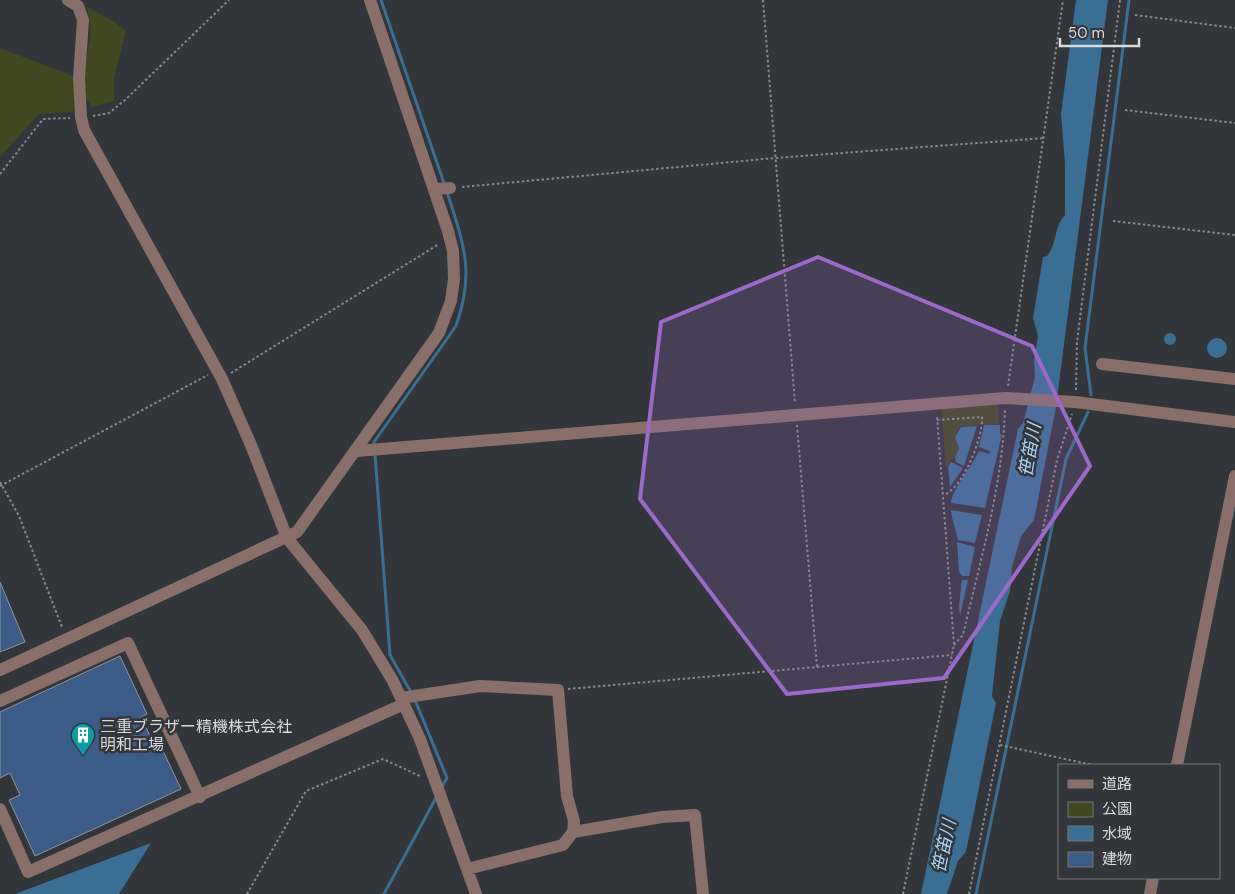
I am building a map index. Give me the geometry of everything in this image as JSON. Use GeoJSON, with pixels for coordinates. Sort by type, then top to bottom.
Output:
{"type":"FeatureCollection","features":[{"type":"Feature","properties":{"kind":"street"},"geometry":{"type":"LineString","coordinates":[[68,0],[78,6],[83,20],[79,78],[81,117],[84,130],[219,375],[240,417],[287,538],[362,630],[409,698],[476,894]]}},
{"type":"Feature","properties":{"kind":"street"},"geometry":{"type":"LineString","coordinates":[[0,670],[287,538],[300,528],[368,450],[434,342],[444,322],[454,279],[450,237],[442,188],[370,0]]}},
{"type":"Feature","properties":{"kind":"street"},"geometry":{"type":"LineString","coordinates":[[1102,364],[1235,379]]}},
{"type":"Feature","properties":{"kind":"street"},"geometry":{"type":"LineString","coordinates":[[368,450],[796,413],[1007,398],[1076,402],[1235,422]]}},
{"type":"Feature","properties":{"kind":"street"},"geometry":{"type":"LineString","coordinates":[[1177,764],[1235,476]]}},
{"type":"Feature","properties":{"kind":"street"},"geometry":{"type":"LineString","coordinates":[[0,700],[128,643],[200,796]]}},
{"type":"Feature","properties":{"kind":"street"},"geometry":{"type":"LineString","coordinates":[[0,809],[28,872],[200,796],[409,698],[480,686],[558,690],[567,796],[574,821],[573,832],[563,845],[467,869]]}},
{"type":"Feature","properties":{"kind":"street"},"geometry":{"type":"LineString","coordinates":[[573,832],[662,817],[694,815],[703,894]]}},
{"type":"Feature","properties":{"kind":"street"},"geometry":{"type":"LineString","coordinates":[[1150,894],[1153,879]]}},
{"type":"Feature","properties":{"kind":"path"},"geometry":{"type":"LineString","coordinates":[[0,174],[43,119],[109,114],[229,0]]}},
{"type":"Feature","properties":{"kind":"path"},"geometry":{"type":"LineString","coordinates":[[763,0],[817,667]]}},
{"type":"Feature","properties":{"kind":"path"},"geometry":{"type":"LineString","coordinates":[[954,645],[963,635],[1004,447],[1007,398],[1063,0]]}},
{"type":"Feature","properties":{"kind":"path"},"geometry":{"type":"LineString","coordinates":[[969,894],[1057,460],[1076,402],[1077,342],[1120,0]]}},
{"type":"Feature","properties":{"kind":"path"},"geometry":{"type":"LineString","coordinates":[[1135,15],[1235,28]]}},
{"type":"Feature","properties":{"kind":"path"},"geometry":{"type":"LineString","coordinates":[[1125,110],[1235,123]]}},
{"type":"Feature","properties":{"kind":"path"},"geometry":{"type":"LineString","coordinates":[[442,188],[775,158],[1045,138]]}},
{"type":"Feature","properties":{"kind":"path"},"geometry":{"type":"LineString","coordinates":[[1113,221],[1235,235]]}},
{"type":"Feature","properties":{"kind":"path"},"geometry":{"type":"LineString","coordinates":[[67,639],[19,516],[1,485],[219,375],[450,237]]}},
{"type":"Feature","properties":{"kind":"path"},"geometry":{"type":"LineString","coordinates":[[903,894],[954,645],[936,404]]}},
{"type":"Feature","properties":{"kind":"path"},"geometry":{"type":"LineString","coordinates":[[938,420],[982,417],[983,425],[967,468],[958,483],[950,492],[944,494]]}},
{"type":"Feature","properties":{"kind":"path"},"geometry":{"type":"LineString","coordinates":[[558,690],[952,654]]}},
{"type":"Feature","properties":{"kind":"path"},"geometry":{"type":"LineString","coordinates":[[999,745],[1088,764]]}},
{"type":"Feature","properties":{"kind":"path"},"geometry":{"type":"LineString","coordinates":[[248,894],[306,791],[382,759],[437,784]]}},
{"type":"Feature","properties":{"kind":"highlighted area"},"geometry":{"type":"Polygon","coordinates":[[[818,257],[1032,346],[1090,466],[944,678],[787,694],[640,499],[661,322],[818,257]]]}},
{"type":"Feature","properties":{"kind":"green space"},"geometry":{"type":"Polygon","coordinates":[[[87,7],[113,21],[126,31],[114,78],[114,101],[92,107],[84,95],[74,98],[73,112],[39,114],[0,157],[0,48],[73,76],[84,73],[91,30],[87,7]]]}},
{"type":"Feature","properties":{"kind":"green space"},"geometry":{"type":"Polygon","coordinates":[[[998,403],[999,424],[961,426],[955,437],[958,452],[946,467],[941,406],[998,403]]]}},
{"type":"Feature","properties":{"kind":"water","name":"笹笛川"},"geometry":{"type":"Polygon","coordinates":[[[1076,0],[1108,0],[1056,407],[1034,520],[1021,536],[1012,567],[1010,591],[1000,621],[992,696],[996,703],[966,852],[958,861],[947,894],[921,894],[1018,429],[1023,423],[1035,377],[1034,359],[1038,336],[1033,318],[1043,257],[1047,256],[1053,246],[1059,225],[1065,215],[1065,163],[1061,114],[1076,0]]]}},
{"type":"Feature","properties":{"kind":"water"},"geometry":{"type":"Polygon","coordinates":[[[1168,333],[1172,333],[1176,339],[1172,345],[1168,345],[1164,341],[1164,337],[1168,333]]]}},
{"type":"Feature","properties":{"kind":"water"},"geometry":{"type":"Polygon","coordinates":[[[1217,338],[1224,341],[1227,348],[1224,355],[1217,358],[1210,355],[1207,348],[1210,341],[1217,338]]]}},
{"type":"Feature","properties":{"kind":"water"},"geometry":{"type":"Polygon","coordinates":[[[984,425],[1000,425],[1000,434],[1002,434],[985,508],[951,503],[958,485],[979,451],[989,454],[990,451],[979,447],[984,425]]]}},
{"type":"Feature","properties":{"kind":"water"},"geometry":{"type":"Polygon","coordinates":[[[977,426],[964,466],[956,462],[955,457],[959,449],[955,437],[961,427],[977,426]]]}},
{"type":"Feature","properties":{"kind":"water"},"geometry":{"type":"Polygon","coordinates":[[[951,462],[963,468],[950,487],[948,466],[951,462]]]}},
{"type":"Feature","properties":{"kind":"water"},"geometry":{"type":"Polygon","coordinates":[[[951,510],[982,515],[975,543],[958,540],[951,510]]]}},
{"type":"Feature","properties":{"kind":"water"},"geometry":{"type":"Polygon","coordinates":[[[957,542],[975,547],[969,576],[962,576],[959,572],[957,542]]]}},
{"type":"Feature","properties":{"kind":"water"},"geometry":{"type":"Polygon","coordinates":[[[962,580],[968,580],[960,616],[959,606],[962,580]]]}},
{"type":"Feature","properties":{"kind":"water"},"geometry":{"type":"Polygon","coordinates":[[[151,843],[119,894],[15,894],[151,843]]]}},
{"type":"Feature","properties":{"kind":"building"},"geometry":{"type":"Polygon","coordinates":[[[0,582],[25,642],[0,652],[0,582]]]}},
{"type":"Feature","properties":{"kind":"building","name":"三重ブラザー精機株式会社 明和工場"},"geometry":{"type":"Polygon","coordinates":[[[120,656],[147,714],[141,717],[151,738],[156,736],[181,789],[35,856],[9,800],[20,795],[10,773],[0,778],[0,712],[120,656]]]}},
{"type":"Feature","properties":{"kind":"waterway"},"geometry":{"type":"LineString","coordinates":[[381,0],[445,186]]}},
{"type":"Feature","properties":{"kind":"waterway"},"geometry":{"type":"LineString","coordinates":[[1091,395],[1085,348],[1129,0]]}},
{"type":"Feature","properties":{"kind":"waterway"},"geometry":{"type":"LineString","coordinates":[[374,448],[374,442],[456,326],[462,307],[465,290],[465,259],[447,192]]}},
{"type":"Feature","properties":{"kind":"waterway"},"geometry":{"type":"LineString","coordinates":[[976,894],[1066,459],[1088,412]]}},
{"type":"Feature","properties":{"kind":"waterway"},"geometry":{"type":"LineString","coordinates":[[375,454],[390,655],[412,694]]}},
{"type":"Feature","properties":{"kind":"waterway"},"geometry":{"type":"LineString","coordinates":[[415,700],[447,778],[441,788]]}},
{"type":"Feature","properties":{"kind":"waterway"},"geometry":{"type":"LineString","coordinates":[[384,894],[437,796]]}},
{"type":"Feature","properties":{"kind":"place","name":"三重ブラザー精機株式会社 明和工場"},"geometry":{"type":"Point","coordinates":[83,756]}}]}
